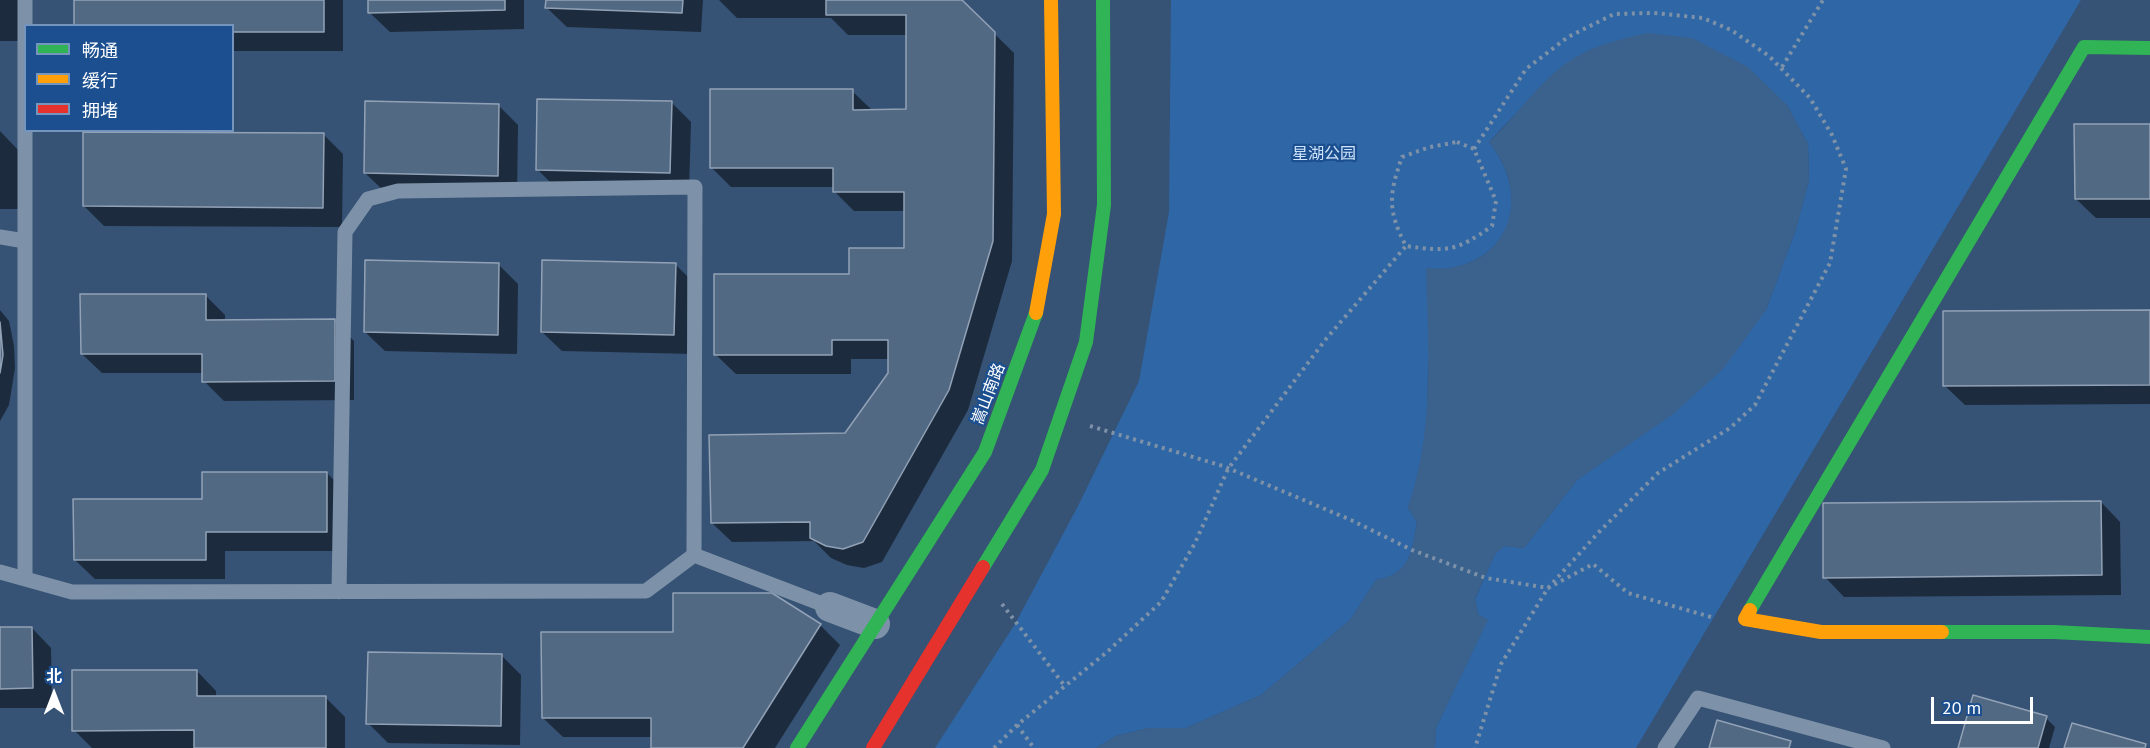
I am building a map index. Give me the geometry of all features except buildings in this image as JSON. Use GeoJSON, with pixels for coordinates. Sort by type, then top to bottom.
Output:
{"type":"FeatureCollection","features":[{"type":"Feature","properties":{"kind":"street","name":"嵩山南路"},"geometry":{"type":"LineString","coordinates":[[797,748],[985,452],[1035,316],[1054,214],[1051,0]]}},
{"type":"Feature","properties":{"kind":"street"},"geometry":{"type":"LineString","coordinates":[[873,748],[1042,470],[1086,342],[1104,205],[1103,0]]}},
{"type":"Feature","properties":{"kind":"street"},"geometry":{"type":"LineString","coordinates":[[2150,48],[2084,47],[1745,619],[1821,632],[2054,632],[2150,637]]}},
{"type":"Feature","properties":{"kind":"street"},"geometry":{"type":"LineString","coordinates":[[830,607],[875,624]]}},
{"type":"Feature","properties":{"kind":"lane"},"geometry":{"type":"LineString","coordinates":[[25,0],[25,24]]}},
{"type":"Feature","properties":{"kind":"lane"},"geometry":{"type":"LineString","coordinates":[[25,132],[25,579]]}},
{"type":"Feature","properties":{"kind":"lane"},"geometry":{"type":"LineString","coordinates":[[339,592],[345,232],[368,199],[398,191],[695,187],[694,555]]}},
{"type":"Feature","properties":{"kind":"lane"},"geometry":{"type":"LineString","coordinates":[[0,237],[25,241]]}},
{"type":"Feature","properties":{"kind":"lane"},"geometry":{"type":"LineString","coordinates":[[0,572],[72,592],[646,591],[694,555]]}},
{"type":"Feature","properties":{"kind":"lane"},"geometry":{"type":"LineString","coordinates":[[694,555],[830,607]]}},
{"type":"Feature","properties":{"kind":"lane"},"geometry":{"type":"LineString","coordinates":[[1665,748],[1698,698],[1883,748]]}},
{"type":"Feature","properties":{"kind":"path"},"geometry":{"type":"LineString","coordinates":[[1782,67],[1823,0]]}},
{"type":"Feature","properties":{"kind":"path"},"geometry":{"type":"LineString","coordinates":[[1474,149],[1526,69],[1568,37],[1614,14],[1654,13],[1703,18],[1731,30],[1782,67],[1810,98],[1832,135],[1846,169],[1830,263],[1755,405],[1730,428],[1658,473],[1599,532],[1548,588],[1501,664],[1475,748]]}},
{"type":"Feature","properties":{"kind":"path"},"geometry":{"type":"LineString","coordinates":[[1457,142],[1474,149],[1496,201],[1492,226],[1469,242],[1444,251],[1406,246],[1395,225],[1391,190],[1402,157],[1430,147],[1457,142]]}},
{"type":"Feature","properties":{"kind":"path"},"geometry":{"type":"LineString","coordinates":[[994,748],[1017,725],[1107,652],[1161,602],[1195,543],[1228,469],[1326,339],[1406,246]]}},
{"type":"Feature","properties":{"kind":"path"},"geometry":{"type":"LineString","coordinates":[[1061,414],[1094,428],[1228,469],[1351,520],[1412,550],[1486,578],[1548,588],[1593,564],[1628,593],[1714,618],[1745,619]]}},
{"type":"Feature","properties":{"kind":"path"},"geometry":{"type":"LineString","coordinates":[[1002,604],[1064,685]]}},
{"type":"Feature","properties":{"kind":"path"},"geometry":{"type":"LineString","coordinates":[[1017,725],[1034,748]]}},
{"type":"Feature","properties":{"kind":"green space","name":"星湖公园"},"geometry":{"type":"Polygon","coordinates":[[[1171,0],[2081,0],[1636,748],[1435,748],[1436,728],[1487,620],[1478,614],[1475,599],[1495,554],[1504,546],[1524,548],[1577,480],[1623,447],[1766,310],[1796,229],[1809,180],[1808,144],[1787,105],[1547,81],[1489,142],[1507,173],[1511,190],[1508,223],[1501,238],[1489,251],[1473,261],[1447,270],[1428,367],[1427,420],[1421,470],[1408,508],[1417,522],[1411,552],[1403,567],[1396,573],[1376,580],[1350,620],[1261,695],[1186,728],[1148,728],[1116,736],[1096,748],[935,748],[1015,624],[1078,506],[1139,381],[1169,212],[1171,0]]]}},
{"type":"Feature","properties":{"kind":"shaded area"},"geometry":{"type":"Polygon","coordinates":[[[1647,33],[1692,38],[1748,67],[1787,105],[1808,144],[1809,180],[1796,229],[1766,310],[1723,369],[1672,415],[1577,480],[1524,548],[1504,546],[1495,554],[1475,598],[1478,614],[1488,620],[1436,728],[1435,748],[1096,748],[1116,736],[1148,728],[1186,728],[1261,695],[1350,620],[1376,580],[1396,573],[1403,567],[1411,552],[1417,522],[1408,508],[1417,478],[1426,418],[1428,359],[1426,268],[1453,267],[1476,260],[1493,247],[1505,230],[1511,210],[1510,188],[1503,165],[1489,142],[1541,86],[1563,65],[1584,52],[1610,42],[1647,33]]]}},
{"type":"Feature","properties":{"kind":"traffic: fast"},"geometry":{"type":"LineString","coordinates":[[983,567],[1042,470],[1086,342],[1104,205],[1103,0]]}},
{"type":"Feature","properties":{"kind":"traffic: fast"},"geometry":{"type":"LineString","coordinates":[[1750,610],[2084,47],[2150,48]]}},
{"type":"Feature","properties":{"kind":"traffic: fast"},"geometry":{"type":"LineString","coordinates":[[797,748],[985,452],[1036,313]]}},
{"type":"Feature","properties":{"kind":"traffic: fast"},"geometry":{"type":"LineString","coordinates":[[1942,632],[2054,632],[2150,637]]}},
{"type":"Feature","properties":{"kind":"traffic: slow"},"geometry":{"type":"LineString","coordinates":[[1036,313],[1054,214],[1051,0]]}},
{"type":"Feature","properties":{"kind":"traffic: slow"},"geometry":{"type":"LineString","coordinates":[[1750,610],[1745,619],[1821,632],[1942,632]]}},
{"type":"Feature","properties":{"kind":"traffic: jam"},"geometry":{"type":"LineString","coordinates":[[873,748],[983,567]]}}]}
